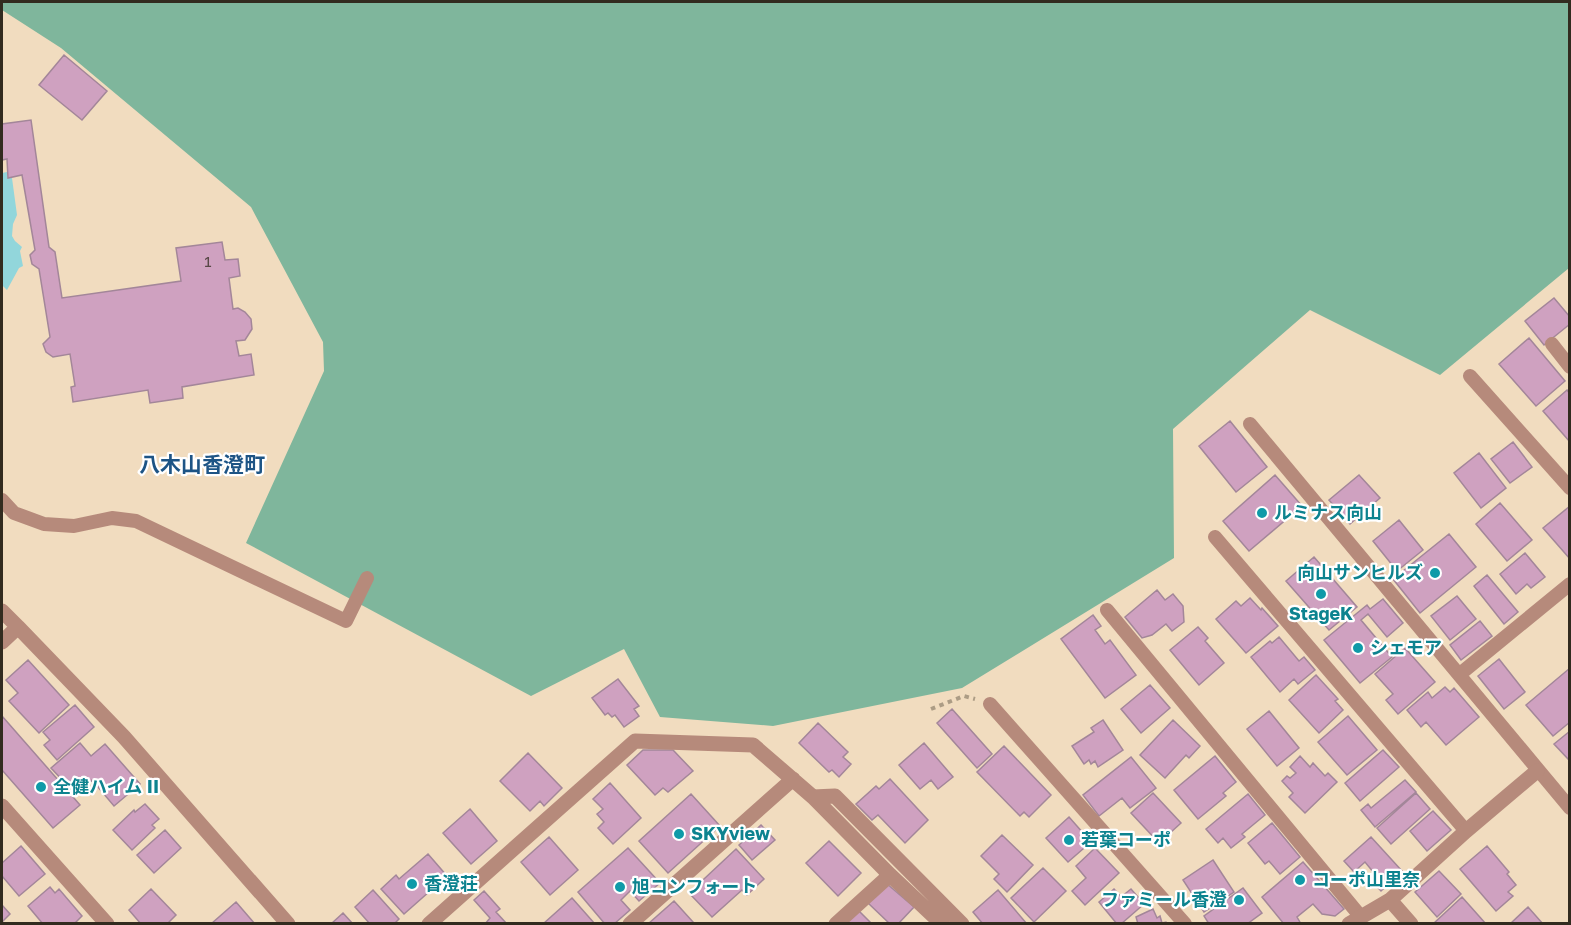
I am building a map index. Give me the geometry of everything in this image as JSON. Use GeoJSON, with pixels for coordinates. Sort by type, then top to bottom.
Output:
{"type":"FeatureCollection","features":[{"type":"Feature","properties":{"kind":"street"},"geometry":{"type":"LineString","coordinates":[[2,611],[124,738],[288,924]]}},
{"type":"Feature","properties":{"kind":"street"},"geometry":{"type":"LineString","coordinates":[[2,642],[18,627]]}},
{"type":"Feature","properties":{"kind":"street"},"geometry":{"type":"LineString","coordinates":[[429,924],[635,741],[753,745],[813,797],[942,924]]}},
{"type":"Feature","properties":{"kind":"street"},"geometry":{"type":"LineString","coordinates":[[1355,920],[1390,900],[1537,771]]}},
{"type":"Feature","properties":{"kind":"street"},"geometry":{"type":"LineString","coordinates":[[630,924],[793,779]]}},
{"type":"Feature","properties":{"kind":"street"},"geometry":{"type":"LineString","coordinates":[[813,797],[835,796],[962,924]]}},
{"type":"Feature","properties":{"kind":"street"},"geometry":{"type":"LineString","coordinates":[[2,806],[107,924]]}},
{"type":"Feature","properties":{"kind":"street"},"geometry":{"type":"LineString","coordinates":[[836,924],[890,875]]}},
{"type":"Feature","properties":{"kind":"street"},"geometry":{"type":"LineString","coordinates":[[1390,900],[1411,924]]}},
{"type":"Feature","properties":{"kind":"lane"},"geometry":{"type":"LineString","coordinates":[[1552,344],[1569,367]]}},
{"type":"Feature","properties":{"kind":"lane"},"geometry":{"type":"LineString","coordinates":[[1470,376],[1567,482]]}},
{"type":"Feature","properties":{"kind":"lane"},"geometry":{"type":"LineString","coordinates":[[1250,424],[1569,808]]}},
{"type":"Feature","properties":{"kind":"lane"},"geometry":{"type":"LineString","coordinates":[[2,500],[14,513],[44,524],[74,526],[112,518],[136,521],[346,621],[367,578]]}},
{"type":"Feature","properties":{"kind":"lane"},"geometry":{"type":"LineString","coordinates":[[1215,537],[1466,831]]}},
{"type":"Feature","properties":{"kind":"lane"},"geometry":{"type":"LineString","coordinates":[[1460,675],[1569,584]]}},
{"type":"Feature","properties":{"kind":"lane"},"geometry":{"type":"LineString","coordinates":[[1107,610],[1355,920]]}},
{"type":"Feature","properties":{"kind":"lane"},"geometry":{"type":"LineString","coordinates":[[990,704],[1185,924]]}},
{"type":"Feature","properties":{"kind":"path"},"geometry":{"type":"LineString","coordinates":[[931,709],[964,696],[990,704]]}},
{"type":"Feature","properties":{"kind":"green space"},"geometry":{"type":"Polygon","coordinates":[[[2,2],[1569,2],[1569,268],[1440,375],[1310,310],[1173,429],[1174,558],[962,688],[773,726],[660,717],[624,649],[531,696],[246,543],[324,371],[323,342],[251,207],[61,48],[2,10],[2,2]]]}},
{"type":"Feature","properties":{"kind":"water"},"geometry":{"type":"Polygon","coordinates":[[[7,172],[8,178],[12,178],[17,215],[13,224],[12,236],[22,247],[20,251],[23,266],[19,268],[7,290],[2,285],[2,173],[7,172]]]}},
{"type":"Feature","properties":{"kind":"building"},"geometry":{"type":"Polygon","coordinates":[[[64,55],[107,91],[82,120],[39,85],[64,55]]]}},
{"type":"Feature","properties":{"kind":"building"},"geometry":{"type":"Polygon","coordinates":[[[31,120],[49,247],[55,252],[62,298],[181,281],[176,248],[222,242],[225,260],[238,259],[240,276],[229,278],[233,309],[238,308],[245,312],[251,319],[252,329],[245,340],[236,341],[239,356],[251,354],[254,375],[182,387],[183,398],[150,403],[148,390],[73,402],[71,387],[75,386],[70,354],[53,357],[46,352],[43,344],[50,337],[39,269],[32,264],[30,255],[35,250],[22,175],[8,178],[7,159],[2,160],[2,124],[31,120]]]}},
{"type":"Feature","properties":{"kind":"building"},"geometry":{"type":"Polygon","coordinates":[[[1554,298],[1570,317],[1570,324],[1544,345],[1525,321],[1554,298]]]}},
{"type":"Feature","properties":{"kind":"building"},"geometry":{"type":"Polygon","coordinates":[[[1529,338],[1565,381],[1536,406],[1499,364],[1529,338]]]}},
{"type":"Feature","properties":{"kind":"building"},"geometry":{"type":"Polygon","coordinates":[[[1567,390],[1570,394],[1570,442],[1543,411],[1567,390]]]}},
{"type":"Feature","properties":{"kind":"building"},"geometry":{"type":"Polygon","coordinates":[[[1230,421],[1267,467],[1236,492],[1199,446],[1230,421]]]}},
{"type":"Feature","properties":{"kind":"building"},"geometry":{"type":"Polygon","coordinates":[[[1513,442],[1532,467],[1510,483],[1491,459],[1513,442]]]}},
{"type":"Feature","properties":{"kind":"building"},"geometry":{"type":"Polygon","coordinates":[[[1479,453],[1506,488],[1481,508],[1454,473],[1479,453]]]}},
{"type":"Feature","properties":{"kind":"building","name":"ルミナス向山"},"geometry":{"type":"Polygon","coordinates":[[[1275,475],[1302,506],[1249,551],[1223,521],[1275,475]]]}},
{"type":"Feature","properties":{"kind":"building"},"geometry":{"type":"Polygon","coordinates":[[[1359,475],[1380,498],[1350,524],[1329,500],[1359,475]]]}},
{"type":"Feature","properties":{"kind":"building"},"geometry":{"type":"Polygon","coordinates":[[[1500,503],[1532,540],[1507,561],[1476,524],[1500,503]]]}},
{"type":"Feature","properties":{"kind":"building"},"geometry":{"type":"Polygon","coordinates":[[[1570,506],[1570,559],[1543,528],[1570,506]]]}},
{"type":"Feature","properties":{"kind":"building"},"geometry":{"type":"Polygon","coordinates":[[[1399,520],[1423,550],[1397,571],[1373,541],[1399,520]]]}},
{"type":"Feature","properties":{"kind":"building","name":"向山サンヒルズ"},"geometry":{"type":"Polygon","coordinates":[[[1449,534],[1476,567],[1420,613],[1393,579],[1449,534]]]}},
{"type":"Feature","properties":{"kind":"building"},"geometry":{"type":"Polygon","coordinates":[[[1525,553],[1545,577],[1531,588],[1527,584],[1516,594],[1500,574],[1525,553]]]}},
{"type":"Feature","properties":{"kind":"building","name":"StageK"},"geometry":{"type":"Polygon","coordinates":[[[1314,557],[1357,607],[1329,630],[1286,581],[1314,557]]]}},
{"type":"Feature","properties":{"kind":"building"},"geometry":{"type":"Polygon","coordinates":[[[1487,575],[1518,612],[1504,624],[1474,586],[1487,575]]]}},
{"type":"Feature","properties":{"kind":"building"},"geometry":{"type":"Polygon","coordinates":[[[1157,590],[1165,600],[1173,594],[1183,606],[1184,622],[1172,631],[1166,624],[1152,635],[1142,638],[1125,617],[1157,590]]]}},
{"type":"Feature","properties":{"kind":"building"},"geometry":{"type":"Polygon","coordinates":[[[1457,596],[1476,619],[1450,640],[1431,616],[1457,596]]]}},
{"type":"Feature","properties":{"kind":"building"},"geometry":{"type":"Polygon","coordinates":[[[1250,598],[1278,626],[1246,653],[1216,619],[1236,601],[1241,606],[1250,598]]]}},
{"type":"Feature","properties":{"kind":"building","name":"シェモア"},"geometry":{"type":"Polygon","coordinates":[[[1383,599],[1403,623],[1387,637],[1368,614],[1361,620],[1392,657],[1360,683],[1324,640],[1367,605],[1370,609],[1383,599]]]}},
{"type":"Feature","properties":{"kind":"building"},"geometry":{"type":"Polygon","coordinates":[[[1093,615],[1101,626],[1095,630],[1105,644],[1110,640],[1136,675],[1105,698],[1061,639],[1093,615]]]}},
{"type":"Feature","properties":{"kind":"building"},"geometry":{"type":"Polygon","coordinates":[[[1480,621],[1492,636],[1461,660],[1450,645],[1480,621]]]}},
{"type":"Feature","properties":{"kind":"building"},"geometry":{"type":"Polygon","coordinates":[[[1198,627],[1208,638],[1205,641],[1224,663],[1199,685],[1170,650],[1198,627]]]}},
{"type":"Feature","properties":{"kind":"building"},"geometry":{"type":"Polygon","coordinates":[[[1279,637],[1299,661],[1304,657],[1315,670],[1298,684],[1294,679],[1280,692],[1251,657],[1270,641],[1272,643],[1279,637]]]}},
{"type":"Feature","properties":{"kind":"building"},"geometry":{"type":"Polygon","coordinates":[[[1405,648],[1435,682],[1398,714],[1386,700],[1393,694],[1375,674],[1405,648]]]}},
{"type":"Feature","properties":{"kind":"building"},"geometry":{"type":"Polygon","coordinates":[[[1499,659],[1525,692],[1504,709],[1478,676],[1499,659]]]}},
{"type":"Feature","properties":{"kind":"building"},"geometry":{"type":"Polygon","coordinates":[[[28,660],[69,705],[39,733],[9,701],[18,693],[6,680],[28,660]]]}},
{"type":"Feature","properties":{"kind":"building"},"geometry":{"type":"Polygon","coordinates":[[[1570,668],[1570,722],[1553,736],[1526,705],[1570,668]]]}},
{"type":"Feature","properties":{"kind":"building"},"geometry":{"type":"Polygon","coordinates":[[[1316,675],[1338,699],[1335,701],[1343,710],[1319,733],[1289,700],[1316,675]]]}},
{"type":"Feature","properties":{"kind":"building"},"geometry":{"type":"Polygon","coordinates":[[[618,679],[639,706],[634,709],[639,716],[624,727],[615,715],[612,717],[608,713],[605,715],[592,698],[618,679]]]}},
{"type":"Feature","properties":{"kind":"building"},"geometry":{"type":"Polygon","coordinates":[[[1150,685],[1170,708],[1141,733],[1121,709],[1150,685]]]}},
{"type":"Feature","properties":{"kind":"building"},"geometry":{"type":"Polygon","coordinates":[[[1445,687],[1450,692],[1454,688],[1479,717],[1446,745],[1426,722],[1421,727],[1407,710],[1428,692],[1432,698],[1445,687]]]}},
{"type":"Feature","properties":{"kind":"building"},"geometry":{"type":"Polygon","coordinates":[[[75,705],[94,727],[57,760],[44,745],[50,740],[43,732],[75,705]]]}},
{"type":"Feature","properties":{"kind":"building"},"geometry":{"type":"Polygon","coordinates":[[[952,709],[992,754],[977,768],[937,723],[952,709]]]}},
{"type":"Feature","properties":{"kind":"building"},"geometry":{"type":"Polygon","coordinates":[[[1269,711],[1299,748],[1277,766],[1247,729],[1269,711]]]}},
{"type":"Feature","properties":{"kind":"building","name":"全健ハイム II"},"geometry":{"type":"Polygon","coordinates":[[[2,716],[80,805],[53,828],[2,770],[2,716]]]}},
{"type":"Feature","properties":{"kind":"building"},"geometry":{"type":"Polygon","coordinates":[[[1348,716],[1377,750],[1347,775],[1318,742],[1348,716]]]}},
{"type":"Feature","properties":{"kind":"building"},"geometry":{"type":"Polygon","coordinates":[[[1103,720],[1123,750],[1098,767],[1095,761],[1091,764],[1089,760],[1084,764],[1072,746],[1094,732],[1091,728],[1103,720]]]}},
{"type":"Feature","properties":{"kind":"building"},"geometry":{"type":"Polygon","coordinates":[[[1173,720],[1200,746],[1189,758],[1186,755],[1165,778],[1140,755],[1173,720]]]}},
{"type":"Feature","properties":{"kind":"building"},"geometry":{"type":"Polygon","coordinates":[[[818,723],[848,752],[843,757],[851,764],[839,777],[832,770],[829,772],[799,743],[818,723]]]}},
{"type":"Feature","properties":{"kind":"building"},"geometry":{"type":"Polygon","coordinates":[[[1570,731],[1570,761],[1554,744],[1570,731]]]}},
{"type":"Feature","properties":{"kind":"building"},"geometry":{"type":"Polygon","coordinates":[[[80,743],[91,756],[105,744],[140,784],[114,806],[92,780],[84,787],[76,777],[67,785],[51,768],[80,743]]]}},
{"type":"Feature","properties":{"kind":"building"},"geometry":{"type":"Polygon","coordinates":[[[924,743],[953,777],[938,789],[931,780],[920,789],[899,765],[924,743]]]}},
{"type":"Feature","properties":{"kind":"building"},"geometry":{"type":"Polygon","coordinates":[[[1004,746],[1051,795],[1029,817],[1024,812],[1020,816],[977,772],[1004,746]]]}},
{"type":"Feature","properties":{"kind":"building"},"geometry":{"type":"Polygon","coordinates":[[[643,750],[673,750],[693,771],[668,792],[663,788],[655,795],[627,765],[643,750]]]}},
{"type":"Feature","properties":{"kind":"building"},"geometry":{"type":"Polygon","coordinates":[[[1383,750],[1399,767],[1360,801],[1345,783],[1383,750]]]}},
{"type":"Feature","properties":{"kind":"building"},"geometry":{"type":"Polygon","coordinates":[[[528,753],[562,788],[544,806],[540,801],[530,811],[500,781],[528,753]]]}},
{"type":"Feature","properties":{"kind":"building"},"geometry":{"type":"Polygon","coordinates":[[[1215,756],[1236,782],[1223,793],[1226,796],[1198,819],[1174,790],[1215,756]]]}},
{"type":"Feature","properties":{"kind":"building"},"geometry":{"type":"Polygon","coordinates":[[[1300,756],[1310,767],[1313,763],[1325,776],[1328,773],[1337,782],[1305,813],[1289,797],[1293,793],[1282,781],[1287,776],[1290,778],[1296,773],[1290,767],[1300,756]]]}},
{"type":"Feature","properties":{"kind":"building"},"geometry":{"type":"Polygon","coordinates":[[[1131,757],[1156,788],[1130,808],[1122,798],[1099,816],[1083,795],[1131,757]]]}},
{"type":"Feature","properties":{"kind":"building"},"geometry":{"type":"Polygon","coordinates":[[[890,779],[928,820],[905,843],[878,815],[872,820],[856,804],[876,786],[879,789],[890,779]]]}},
{"type":"Feature","properties":{"kind":"building"},"geometry":{"type":"Polygon","coordinates":[[[1405,780],[1416,792],[1375,827],[1361,810],[1368,804],[1371,808],[1405,780]]]}},
{"type":"Feature","properties":{"kind":"building"},"geometry":{"type":"Polygon","coordinates":[[[610,783],[641,818],[613,844],[598,828],[604,822],[597,814],[603,809],[593,799],[610,783]]]}},
{"type":"Feature","properties":{"kind":"building"},"geometry":{"type":"Polygon","coordinates":[[[1153,793],[1181,823],[1159,843],[1131,813],[1153,793]]]}},
{"type":"Feature","properties":{"kind":"building"},"geometry":{"type":"Polygon","coordinates":[[[1416,793],[1430,809],[1391,844],[1377,828],[1416,793]]]}},
{"type":"Feature","properties":{"kind":"building","name":"SKYview"},"geometry":{"type":"Polygon","coordinates":[[[691,794],[720,826],[668,873],[639,841],[691,794]]]}},
{"type":"Feature","properties":{"kind":"building"},"geometry":{"type":"Polygon","coordinates":[[[1248,794],[1265,815],[1242,834],[1245,837],[1231,848],[1223,838],[1218,843],[1206,829],[1248,794]]]}},
{"type":"Feature","properties":{"kind":"building"},"geometry":{"type":"Polygon","coordinates":[[[145,804],[159,819],[152,825],[155,828],[132,850],[113,830],[134,810],[135,812],[145,804]]]}},
{"type":"Feature","properties":{"kind":"building"},"geometry":{"type":"Polygon","coordinates":[[[470,809],[497,841],[471,864],[443,833],[470,809]]]}},
{"type":"Feature","properties":{"kind":"building"},"geometry":{"type":"Polygon","coordinates":[[[1433,811],[1451,830],[1427,851],[1410,831],[1433,811]]]}},
{"type":"Feature","properties":{"kind":"building","name":"若葉コーポ"},"geometry":{"type":"Polygon","coordinates":[[[1069,817],[1091,842],[1068,862],[1046,838],[1069,817]]]}},
{"type":"Feature","properties":{"kind":"building"},"geometry":{"type":"Polygon","coordinates":[[[1272,823],[1300,857],[1280,874],[1269,861],[1265,864],[1248,843],[1272,823]]]}},
{"type":"Feature","properties":{"kind":"building"},"geometry":{"type":"Polygon","coordinates":[[[761,825],[775,840],[752,860],[739,845],[761,825]]]}},
{"type":"Feature","properties":{"kind":"building"},"geometry":{"type":"Polygon","coordinates":[[[165,830],[181,848],[154,873],[137,855],[165,830]]]}},
{"type":"Feature","properties":{"kind":"building"},"geometry":{"type":"Polygon","coordinates":[[[1002,835],[1033,865],[1007,892],[994,879],[999,874],[981,856],[1002,835]]]}},
{"type":"Feature","properties":{"kind":"building"},"geometry":{"type":"Polygon","coordinates":[[[549,837],[578,870],[550,895],[521,862],[549,837]]]}},
{"type":"Feature","properties":{"kind":"building"},"geometry":{"type":"Polygon","coordinates":[[[1371,837],[1402,871],[1381,891],[1369,878],[1374,873],[1365,862],[1354,872],[1344,861],[1371,837]]]}},
{"type":"Feature","properties":{"kind":"building"},"geometry":{"type":"Polygon","coordinates":[[[829,841],[861,873],[838,896],[806,863],[829,841]]]}},
{"type":"Feature","properties":{"kind":"building"},"geometry":{"type":"Polygon","coordinates":[[[21,846],[45,874],[19,896],[2,876],[2,863],[21,846]]]}},
{"type":"Feature","properties":{"kind":"building"},"geometry":{"type":"Polygon","coordinates":[[[1487,846],[1509,872],[1507,874],[1516,885],[1508,892],[1513,896],[1496,911],[1460,869],[1487,846]]]}},
{"type":"Feature","properties":{"kind":"building","name":"旭コンフォート"},"geometry":{"type":"Polygon","coordinates":[[[628,848],[660,883],[639,901],[630,891],[621,900],[630,910],[614,924],[605,924],[578,892],[628,848]]]}},
{"type":"Feature","properties":{"kind":"building"},"geometry":{"type":"Polygon","coordinates":[[[1095,848],[1119,873],[1085,905],[1072,891],[1086,878],[1076,866],[1095,848]]]}},
{"type":"Feature","properties":{"kind":"building"},"geometry":{"type":"Polygon","coordinates":[[[736,849],[764,879],[747,895],[742,890],[712,917],[689,893],[736,849]]]}},
{"type":"Feature","properties":{"kind":"building","name":"香澄荘"},"geometry":{"type":"Polygon","coordinates":[[[428,854],[447,876],[404,914],[381,889],[396,875],[399,879],[428,854]]]}},
{"type":"Feature","properties":{"kind":"building"},"geometry":{"type":"Polygon","coordinates":[[[1213,860],[1234,892],[1204,912],[1183,880],[1213,860]]]}},
{"type":"Feature","properties":{"kind":"building","name":"コーポ山里奈"},"geometry":{"type":"Polygon","coordinates":[[[1303,862],[1344,909],[1335,916],[1322,914],[1313,904],[1297,917],[1301,924],[1284,924],[1262,897],[1303,862]]]}},
{"type":"Feature","properties":{"kind":"building"},"geometry":{"type":"Polygon","coordinates":[[[1043,868],[1066,891],[1034,922],[1011,898],[1043,868]]]}},
{"type":"Feature","properties":{"kind":"building"},"geometry":{"type":"Polygon","coordinates":[[[1439,871],[1461,894],[1437,917],[1415,892],[1439,871]]]}},
{"type":"Feature","properties":{"kind":"building"},"geometry":{"type":"Polygon","coordinates":[[[886,883],[914,907],[898,924],[890,924],[867,902],[886,883]]]}},
{"type":"Feature","properties":{"kind":"building"},"geometry":{"type":"Polygon","coordinates":[[[50,887],[55,893],[59,889],[82,916],[74,924],[43,924],[28,906],[50,887]]]}},
{"type":"Feature","properties":{"kind":"building","name":"ファミール香澄"},"geometry":{"type":"Polygon","coordinates":[[[1243,888],[1262,913],[1247,924],[1209,924],[1204,916],[1243,888]]]}},
{"type":"Feature","properties":{"kind":"building"},"geometry":{"type":"Polygon","coordinates":[[[151,889],[176,915],[167,924],[141,924],[129,910],[151,889]]]}},
{"type":"Feature","properties":{"kind":"building"},"geometry":{"type":"Polygon","coordinates":[[[1114,889],[1121,897],[1131,889],[1144,904],[1121,924],[1117,924],[1099,902],[1114,889]]]}},
{"type":"Feature","properties":{"kind":"building"},"geometry":{"type":"Polygon","coordinates":[[[373,890],[399,919],[394,924],[370,924],[355,907],[373,890]]]}},
{"type":"Feature","properties":{"kind":"building"},"geometry":{"type":"Polygon","coordinates":[[[998,890],[1027,924],[983,924],[973,912],[998,890]]]}},
{"type":"Feature","properties":{"kind":"building"},"geometry":{"type":"Polygon","coordinates":[[[484,891],[500,909],[496,912],[507,924],[485,924],[490,918],[474,900],[484,891]]]}},
{"type":"Feature","properties":{"kind":"building"},"geometry":{"type":"Polygon","coordinates":[[[1462,897],[1486,924],[1433,924],[1462,897]]]}},
{"type":"Feature","properties":{"kind":"building"},"geometry":{"type":"Polygon","coordinates":[[[572,898],[595,924],[543,924],[572,898]]]}},
{"type":"Feature","properties":{"kind":"building"},"geometry":{"type":"Polygon","coordinates":[[[674,901],[693,922],[691,924],[648,924],[674,901]]]}},
{"type":"Feature","properties":{"kind":"building"},"geometry":{"type":"Polygon","coordinates":[[[236,902],[255,924],[211,924],[236,902]]]}},
{"type":"Feature","properties":{"kind":"building"},"geometry":{"type":"Polygon","coordinates":[[[2,905],[10,914],[2,922],[2,905]]]}},
{"type":"Feature","properties":{"kind":"building"},"geometry":{"type":"Polygon","coordinates":[[[1528,907],[1543,924],[1510,924],[1528,907]]]}},
{"type":"Feature","properties":{"kind":"building"},"geometry":{"type":"Polygon","coordinates":[[[1153,909],[1157,918],[1160,916],[1162,923],[1167,924],[1138,924],[1136,917],[1153,909]]]}},
{"type":"Feature","properties":{"kind":"building"},"geometry":{"type":"Polygon","coordinates":[[[859,911],[872,924],[845,924],[859,911]]]}},
{"type":"Feature","properties":{"kind":"building"},"geometry":{"type":"Polygon","coordinates":[[[343,913],[353,924],[331,924],[343,913]]]}},
{"type":"Feature","properties":{"kind":"place","name":"ルミナス向山"},"geometry":{"type":"Point","coordinates":[1262,513]}},
{"type":"Feature","properties":{"kind":"place","name":"向山サンヒルズ"},"geometry":{"type":"Point","coordinates":[1435,573]}},
{"type":"Feature","properties":{"kind":"place","name":"StageK"},"geometry":{"type":"Point","coordinates":[1321,594]}},
{"type":"Feature","properties":{"kind":"place","name":"シェモア"},"geometry":{"type":"Point","coordinates":[1358,648]}},
{"type":"Feature","properties":{"kind":"place","name":"全健ハイム II"},"geometry":{"type":"Point","coordinates":[41,787]}},
{"type":"Feature","properties":{"kind":"place","name":"SKYview"},"geometry":{"type":"Point","coordinates":[679,834]}},
{"type":"Feature","properties":{"kind":"place","name":"若葉コーポ"},"geometry":{"type":"Point","coordinates":[1069,840]}},
{"type":"Feature","properties":{"kind":"place","name":"コーポ山里奈"},"geometry":{"type":"Point","coordinates":[1300,880]}},
{"type":"Feature","properties":{"kind":"place","name":"香澄荘"},"geometry":{"type":"Point","coordinates":[412,884]}},
{"type":"Feature","properties":{"kind":"place","name":"旭コンフォート"},"geometry":{"type":"Point","coordinates":[620,887]}},
{"type":"Feature","properties":{"kind":"place","name":"ファミール香澄"},"geometry":{"type":"Point","coordinates":[1239,900]}},
{"type":"Feature","properties":{"kind":"district","name":"八木山香澄町"},"geometry":{"type":"Point","coordinates":[202,465]}}]}
